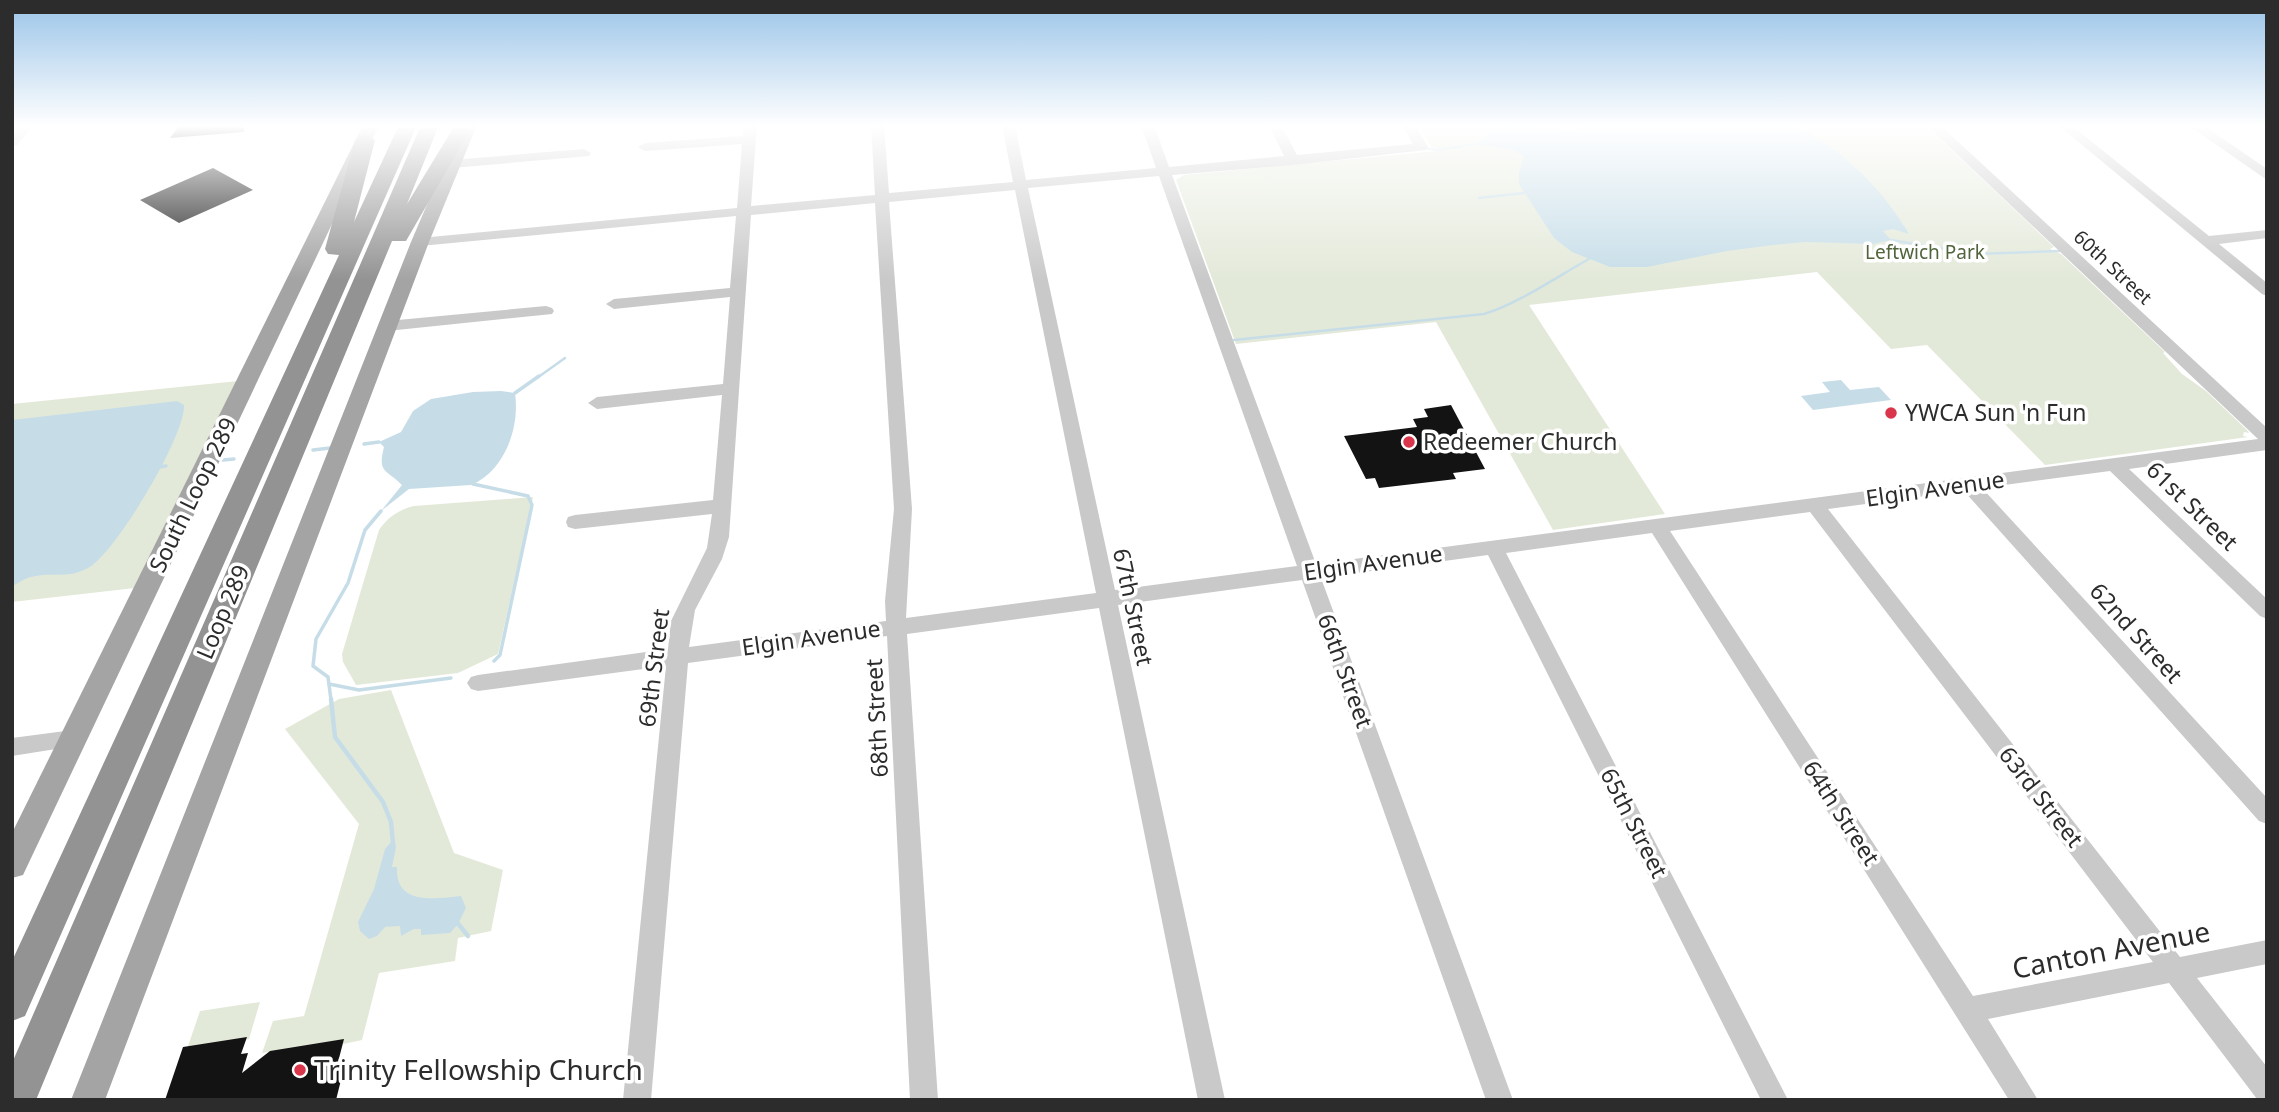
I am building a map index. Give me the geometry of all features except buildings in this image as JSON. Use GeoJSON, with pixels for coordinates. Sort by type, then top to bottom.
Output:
{"type":"FeatureCollection","features":[{"type":"Feature","properties":{"kind":"highway"},"geometry":{"type":"LineString","coordinates":[[270,431],[329,272],[344,226],[354,177]]}},
{"type":"Feature","properties":{"kind":"highway","name":"Loop 289"},"geometry":{"type":"LineString","coordinates":[[12,1003],[385,177]]}},
{"type":"Feature","properties":{"kind":"highway","name":"Loop 289"},"geometry":{"type":"LineString","coordinates":[[16,1100],[408,177]]}},
{"type":"Feature","properties":{"kind":"highway"},"geometry":{"type":"LineString","coordinates":[[353,306],[434,177]]}},
{"type":"Feature","properties":{"kind":"main road","name":"South Loop 289"},"geometry":{"type":"LineString","coordinates":[[12,864],[346,177]]}},
{"type":"Feature","properties":{"kind":"main road"},"geometry":{"type":"LineString","coordinates":[[88,1100],[419,242],[447,177]]}},
{"type":"Feature","properties":{"kind":"street","name":"69th Street"},"geometry":{"type":"LineString","coordinates":[[637,1100],[678,656],[685,607],[715,552],[720,537],[747,177]]}},
{"type":"Feature","properties":{"kind":"street","name":"68th Street"},"geometry":{"type":"LineString","coordinates":[[881,177],[903,509],[895,584],[896,627],[924,1100]]}},
{"type":"Feature","properties":{"kind":"street","name":"67th Street"},"geometry":{"type":"LineString","coordinates":[[1018,177],[1212,1100]]}},
{"type":"Feature","properties":{"kind":"street"},"geometry":{"type":"LineString","coordinates":[[419,242],[1121,177]]}},
{"type":"Feature","properties":{"kind":"street","name":"66th Street"},"geometry":{"type":"LineString","coordinates":[[1165,177],[1500,1100]]}},
{"type":"Feature","properties":{"kind":"street","name":"60th Street"},"geometry":{"type":"LineString","coordinates":[[1988,177],[2267,438]]}},
{"type":"Feature","properties":{"kind":"street"},"geometry":{"type":"LineString","coordinates":[[2128,177],[2267,291]]}},
{"type":"Feature","properties":{"kind":"street"},"geometry":{"type":"LineString","coordinates":[[2206,241],[2267,234]]}},
{"type":"Feature","properties":{"kind":"street"},"geometry":{"type":"LineString","coordinates":[[614,304],[738,292]]}},
{"type":"Feature","properties":{"kind":"street"},"geometry":{"type":"LineString","coordinates":[[387,327],[546,311]]}},
{"type":"Feature","properties":{"kind":"street"},"geometry":{"type":"LineString","coordinates":[[597,403],[731,389]]}},
{"type":"Feature","properties":{"kind":"street","name":"Elgin Avenue"},"geometry":{"type":"LineString","coordinates":[[478,683],[2267,444]]}},
{"type":"Feature","properties":{"kind":"street","name":"61st Street"},"geometry":{"type":"LineString","coordinates":[[2115,465],[2267,611]]}},
{"type":"Feature","properties":{"kind":"street","name":"62nd Street"},"geometry":{"type":"LineString","coordinates":[[1968,484],[2267,814]]}},
{"type":"Feature","properties":{"kind":"street","name":"63rd Street"},"geometry":{"type":"LineString","coordinates":[[1815,505],[2267,1089]]}},
{"type":"Feature","properties":{"kind":"street"},"geometry":{"type":"LineString","coordinates":[[575,522],[722,506]]}},
{"type":"Feature","properties":{"kind":"street","name":"64th Street"},"geometry":{"type":"LineString","coordinates":[[1657,526],[2025,1100]]}},
{"type":"Feature","properties":{"kind":"street","name":"65th Street"},"geometry":{"type":"LineString","coordinates":[[1493,547],[1775,1100]]}},
{"type":"Feature","properties":{"kind":"street"},"geometry":{"type":"LineString","coordinates":[[12,747],[73,739]]}},
{"type":"Feature","properties":{"kind":"street","name":"Canton Avenue"},"geometry":{"type":"LineString","coordinates":[[1968,1010],[2267,952]]}},
{"type":"Feature","properties":{"kind":"green space","name":"Leftwich Park"},"geometry":{"type":"Polygon","coordinates":[[[1181,177],[1980,177],[2054,247],[2050,249],[2061,254],[2165,352],[2163,353],[2182,374],[2206,391],[2249,433],[2244,432],[2243,436],[2248,437],[2045,465],[1927,345],[1891,349],[1817,272],[1529,305],[1665,514],[1553,530],[1436,322],[1236,344],[1176,180],[1181,177]]]}},
{"type":"Feature","properties":{"kind":"green space"},"geometry":{"type":"Polygon","coordinates":[[[238,381],[135,588],[12,602],[12,404],[238,381]]]}},
{"type":"Feature","properties":{"kind":"green space"},"geometry":{"type":"Polygon","coordinates":[[[533,497],[498,654],[458,673],[356,685],[343,662],[342,654],[379,530],[386,521],[398,512],[414,506],[533,497]]]}},
{"type":"Feature","properties":{"kind":"green space"},"geometry":{"type":"Polygon","coordinates":[[[391,690],[454,853],[503,870],[491,931],[458,938],[455,961],[379,973],[362,1040],[343,1044],[340,1040],[262,1053],[273,1021],[304,1016],[359,824],[285,729],[339,699],[391,690]]]}},
{"type":"Feature","properties":{"kind":"green space"},"geometry":{"type":"Polygon","coordinates":[[[260,1002],[249,1039],[185,1055],[200,1011],[260,1002]]]}},
{"type":"Feature","properties":{"kind":"water"},"geometry":{"type":"Polygon","coordinates":[[[1519,177],[1865,177],[1889,204],[1909,234],[1893,229],[1883,231],[1891,240],[1873,244],[1805,242],[1727,251],[1647,267],[1610,267],[1572,252],[1554,238],[1519,184],[1519,177]]]}},
{"type":"Feature","properties":{"kind":"water"},"geometry":{"type":"Polygon","coordinates":[[[1841,380],[1850,390],[1879,387],[1891,400],[1813,410],[1801,396],[1830,392],[1822,382],[1841,380]]]}},
{"type":"Feature","properties":{"kind":"water"},"geometry":{"type":"Polygon","coordinates":[[[473,392],[515,393],[515,420],[508,446],[493,470],[471,485],[409,489],[381,511],[402,485],[383,467],[384,447],[379,442],[401,432],[413,411],[431,399],[473,392]]]}},
{"type":"Feature","properties":{"kind":"water"},"geometry":{"type":"Polygon","coordinates":[[[177,401],[184,405],[182,420],[162,466],[131,518],[100,558],[80,572],[38,575],[12,586],[12,420],[177,401]]]}},
{"type":"Feature","properties":{"kind":"water"},"geometry":{"type":"Polygon","coordinates":[[[394,839],[396,847],[392,867],[397,867],[402,888],[409,894],[428,898],[461,896],[466,908],[450,933],[421,935],[421,929],[414,929],[401,936],[400,926],[385,927],[377,936],[369,939],[360,931],[358,922],[374,889],[385,849],[394,839]]]}},
{"type":"Feature","properties":{"kind":"waterway"},"geometry":{"type":"LineString","coordinates":[[1479,198],[1524,193]]}},
{"type":"Feature","properties":{"kind":"waterway"},"geometry":{"type":"LineString","coordinates":[[1891,240],[1975,254],[2059,251]]}},
{"type":"Feature","properties":{"kind":"waterway"},"geometry":{"type":"LineString","coordinates":[[1234,340],[1484,314],[1523,297],[1589,259]]}},
{"type":"Feature","properties":{"kind":"waterway"},"geometry":{"type":"LineString","coordinates":[[537,378],[565,358]]}},
{"type":"Feature","properties":{"kind":"waterway"},"geometry":{"type":"LineString","coordinates":[[515,393],[539,376]]}},
{"type":"Feature","properties":{"kind":"waterway"},"geometry":{"type":"LineString","coordinates":[[364,444],[379,442]]}},
{"type":"Feature","properties":{"kind":"waterway"},"geometry":{"type":"LineString","coordinates":[[313,450],[330,448]]}},
{"type":"Feature","properties":{"kind":"waterway"},"geometry":{"type":"LineString","coordinates":[[223,460],[234,459]]}},
{"type":"Feature","properties":{"kind":"waterway"},"geometry":{"type":"LineString","coordinates":[[159,467],[166,466]]}},
{"type":"Feature","properties":{"kind":"waterway"},"geometry":{"type":"LineString","coordinates":[[473,484],[528,496],[532,505],[500,655],[494,661]]}},
{"type":"Feature","properties":{"kind":"waterway"},"geometry":{"type":"LineString","coordinates":[[331,700],[328,677],[313,666],[316,639],[348,583],[365,530],[381,511]]}},
{"type":"Feature","properties":{"kind":"waterway"},"geometry":{"type":"LineString","coordinates":[[329,684],[359,690],[451,678]]}},
{"type":"Feature","properties":{"kind":"waterway"},"geometry":{"type":"LineString","coordinates":[[331,699],[335,737],[383,802],[391,822],[393,843]]}},
{"type":"Feature","properties":{"kind":"waterway"},"geometry":{"type":"LineString","coordinates":[[456,921],[468,936]]}},
{"type":"Feature","properties":{"kind":"place","name":"YWCA Sun 'n Fun"},"geometry":{"type":"Point","coordinates":[1891,413]}},
{"type":"Feature","properties":{"kind":"place","name":"Redeemer Church"},"geometry":{"type":"Point","coordinates":[1409,442]}},
{"type":"Feature","properties":{"kind":"place","name":"Trinity Fellowship Church"},"geometry":{"type":"Point","coordinates":[300,1070]}}]}
